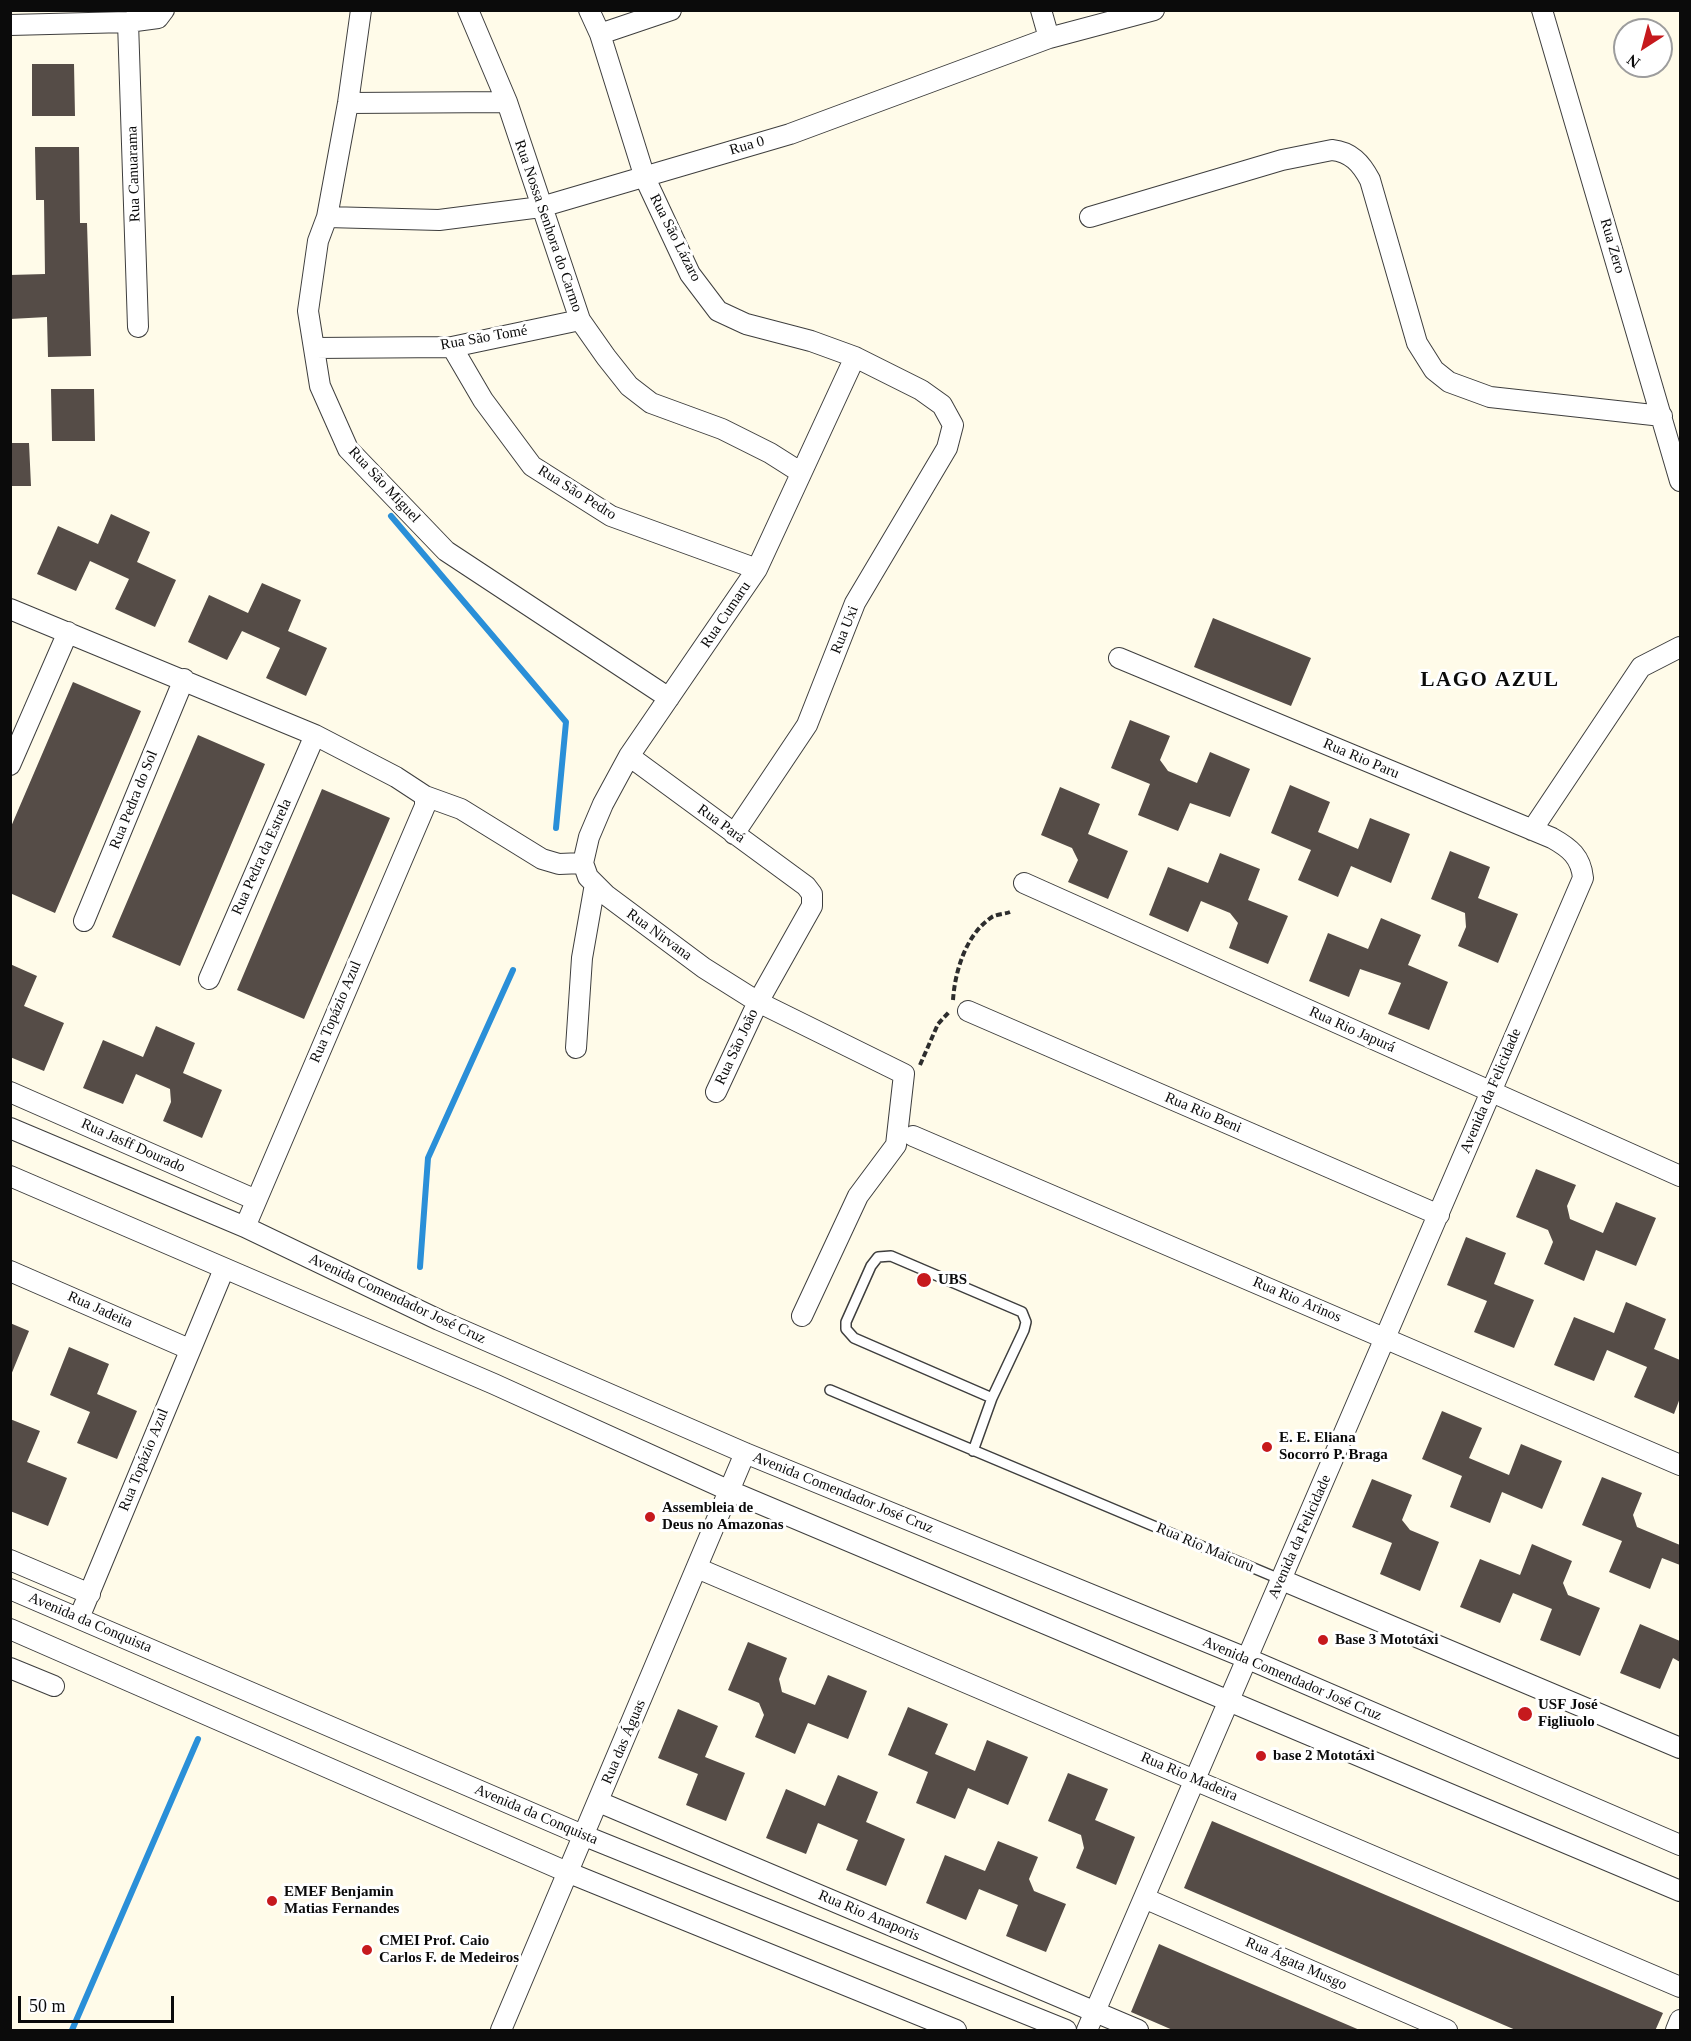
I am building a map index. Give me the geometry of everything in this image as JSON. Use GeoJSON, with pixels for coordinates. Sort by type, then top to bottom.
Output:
{"type":"FeatureCollection","features":[{"type":"Feature","properties":{"kind":"street"},"geometry":{"type":"LineString","coordinates":[[10,25],[128,22],[158,18],[164,10]]}},
{"type":"Feature","properties":{"kind":"street","name":"Rua São Miguel"},"geometry":{"type":"LineString","coordinates":[[361,10],[348,103],[327,217],[318,241],[308,311],[320,386],[348,450],[446,551],[669,698]]}},
{"type":"Feature","properties":{"kind":"street","name":"Rua Nossa Senhora do Carmo"},"geometry":{"type":"LineString","coordinates":[[468,10],[507,102],[580,320],[629,386],[651,403],[722,429],[770,453],[800,472]]}},
{"type":"Feature","properties":{"kind":"street","name":"Rua São Lázaro"},"geometry":{"type":"LineString","coordinates":[[589,10],[600,34],[645,178],[690,274],[718,311],[746,324],[811,340],[855,357],[921,390],[942,405],[953,425]]}},
{"type":"Feature","properties":{"kind":"street"},"geometry":{"type":"LineString","coordinates":[[600,34],[671,10]]}},
{"type":"Feature","properties":{"kind":"street"},"geometry":{"type":"LineString","coordinates":[[1041,10],[1049,38]]}},
{"type":"Feature","properties":{"kind":"street","name":"Rua 0"},"geometry":{"type":"LineString","coordinates":[[327,217],[439,220],[542,207],[645,178],[676,165],[790,134],[1049,38],[1154,10]]}},
{"type":"Feature","properties":{"kind":"street","name":"Rua Zero"},"geometry":{"type":"LineString","coordinates":[[1542,10],[1680,481]]}},
{"type":"Feature","properties":{"kind":"street","name":"Rua Canuarama"},"geometry":{"type":"LineString","coordinates":[[128,22],[138,327]]}},
{"type":"Feature","properties":{"kind":"street"},"geometry":{"type":"LineString","coordinates":[[348,103],[507,102]]}},
{"type":"Feature","properties":{"kind":"street"},"geometry":{"type":"LineString","coordinates":[[1090,217],[1281,160],[1332,150],[1340,151],[1355,159],[1370,180],[1417,343],[1434,370],[1449,382],[1490,397],[1662,416]]}},
{"type":"Feature","properties":{"kind":"street","name":"Rua São Tomé"},"geometry":{"type":"LineString","coordinates":[[314,348],[452,347],[580,320]]}},
{"type":"Feature","properties":{"kind":"street","name":"Rua São Pedro"},"geometry":{"type":"LineString","coordinates":[[452,347],[483,400],[532,466],[610,516],[757,569]]}},
{"type":"Feature","properties":{"kind":"street","name":"Rua Cumaru"},"geometry":{"type":"LineString","coordinates":[[582,863],[589,837],[603,804],[629,756],[757,569],[855,357]]}},
{"type":"Feature","properties":{"kind":"street","name":"Rua Uxi"},"geometry":{"type":"LineString","coordinates":[[734,834],[807,725],[855,603],[947,448],[953,425]]}},
{"type":"Feature","properties":{"kind":"street"},"geometry":{"type":"LineString","coordinates":[[10,609],[315,735],[396,777],[425,796],[461,809],[542,859],[559,864],[582,863]]}},
{"type":"Feature","properties":{"kind":"street"},"geometry":{"type":"LineString","coordinates":[[10,765],[68,632]]}},
{"type":"Feature","properties":{"kind":"street"},"geometry":{"type":"LineString","coordinates":[[1532,830],[1641,667],[1680,647]]}},
{"type":"Feature","properties":{"kind":"street","name":"Rua Rio Paru"},"geometry":{"type":"LineString","coordinates":[[1119,658],[1568,847],[1582,865],[1583,878]]}},
{"type":"Feature","properties":{"kind":"street","name":"Rua Pedra do Sol"},"geometry":{"type":"LineString","coordinates":[[84,921],[184,679]]}},
{"type":"Feature","properties":{"kind":"street","name":"Rua Pedra da Estrela"},"geometry":{"type":"LineString","coordinates":[[209,979],[315,735]]}},
{"type":"Feature","properties":{"kind":"street","name":"Rua Pará"},"geometry":{"type":"LineString","coordinates":[[629,756],[813,894]]}},
{"type":"Feature","properties":{"kind":"street","name":"Rua Topázio Azul"},"geometry":{"type":"LineString","coordinates":[[245,1227],[425,806],[425,796]]}},
{"type":"Feature","properties":{"kind":"street","name":"Rua Nirvana"},"geometry":{"type":"LineString","coordinates":[[582,863],[584,870],[595,884],[642,923],[758,1002],[904,1074]]}},
{"type":"Feature","properties":{"kind":"street","name":"Avenida da Felicidade"},"geometry":{"type":"LineString","coordinates":[[1087,2031],[1583,878]]}},
{"type":"Feature","properties":{"kind":"street","name":"Rua Rio Japurá"},"geometry":{"type":"LineString","coordinates":[[1024,883],[1680,1176]]}},
{"type":"Feature","properties":{"kind":"street"},"geometry":{"type":"LineString","coordinates":[[576,1048],[582,957],[595,884]]}},
{"type":"Feature","properties":{"kind":"street","name":"Rua São João"},"geometry":{"type":"LineString","coordinates":[[716,1092],[758,1002],[812,906],[813,894]]}},
{"type":"Feature","properties":{"kind":"street","name":"Rua Rio Beni"},"geometry":{"type":"LineString","coordinates":[[968,1011],[1439,1215]]}},
{"type":"Feature","properties":{"kind":"street"},"geometry":{"type":"LineString","coordinates":[[802,1316],[858,1196],[896,1145],[904,1074]]}},
{"type":"Feature","properties":{"kind":"street","name":"Rua Jasff Dourado"},"geometry":{"type":"LineString","coordinates":[[10,1092],[256,1200]]}},
{"type":"Feature","properties":{"kind":"street","name":"Avenida Comendador José Cruz"},"geometry":{"type":"LineString","coordinates":[[10,1128],[245,1227],[439,1320],[745,1453],[1246,1658],[1680,1845]]}},
{"type":"Feature","properties":{"kind":"street","name":"Rua Rio Arinos"},"geometry":{"type":"LineString","coordinates":[[913,1136],[1680,1465]]}},
{"type":"Feature","properties":{"kind":"street"},"geometry":{"type":"LineString","coordinates":[[10,1176],[494,1384],[730,1491],[1680,1891]]}},
{"type":"Feature","properties":{"kind":"street","name":"Rua Topázio Azul"},"geometry":{"type":"LineString","coordinates":[[79,1618],[224,1269]]}},
{"type":"Feature","properties":{"kind":"street","name":"Rua Jadeita"},"geometry":{"type":"LineString","coordinates":[[10,1272],[189,1349]]}},
{"type":"Feature","properties":{"kind":"street","name":"Rua das Águas"},"geometry":{"type":"LineString","coordinates":[[501,2031],[745,1453]]}},
{"type":"Feature","properties":{"kind":"street"},"geometry":{"type":"LineString","coordinates":[[10,1560],[90,1594]]}},
{"type":"Feature","properties":{"kind":"street","name":"Rua Rio Madeira"},"geometry":{"type":"LineString","coordinates":[[697,1568],[1680,1987]]}},
{"type":"Feature","properties":{"kind":"street","name":"Rua Rio Maicuru"},"geometry":{"type":"LineString","coordinates":[[1282,1580],[1680,1748]]}},
{"type":"Feature","properties":{"kind":"street","name":"Avenida da Conquista"},"geometry":{"type":"LineString","coordinates":[[10,1589],[585,1836],[1066,2031]]}},
{"type":"Feature","properties":{"kind":"street"},"geometry":{"type":"LineString","coordinates":[[10,1629],[567,1872],[956,2031]]}},
{"type":"Feature","properties":{"kind":"street"},"geometry":{"type":"LineString","coordinates":[[10,1668],[54,1686]]}},
{"type":"Feature","properties":{"kind":"street","name":"Rua Rio Anaporis"},"geometry":{"type":"LineString","coordinates":[[599,1802],[1138,2031]]}},
{"type":"Feature","properties":{"kind":"street","name":"Rua Ágata Musgo"},"geometry":{"type":"LineString","coordinates":[[1144,1898],[1447,2031]]}},
{"type":"Feature","properties":{"kind":"street"},"geometry":{"type":"LineString","coordinates":[[1676,2031],[1680,2020]]}},
{"type":"Feature","properties":{"kind":"lane"},"geometry":{"type":"LineString","coordinates":[[973,1451],[992,1398],[1024,1330],[1026,1322],[1022,1312],[891,1256],[878,1257],[846,1322],[846,1329],[850,1335],[992,1398]]}},
{"type":"Feature","properties":{"kind":"lane","name":"Rua Rio Maicuru"},"geometry":{"type":"LineString","coordinates":[[830,1390],[1282,1580]]}},
{"type":"Feature","properties":{"kind":"path"},"geometry":{"type":"LineString","coordinates":[[904,1074],[920,1066],[938,1024],[953,1008],[954,979],[967,945],[992,917],[1010,912]]}},
{"type":"Feature","properties":{"kind":"building"},"geometry":{"type":"Polygon","coordinates":[[[32,64],[74,64],[75,116],[32,116],[32,64]]]}},
{"type":"Feature","properties":{"kind":"building"},"geometry":{"type":"Polygon","coordinates":[[[35,147],[79,147],[80,223],[87,223],[91,356],[48,357],[47,317],[10,319],[10,275],[45,274],[44,200],[36,200],[35,147]]]}},
{"type":"Feature","properties":{"kind":"building"},"geometry":{"type":"Polygon","coordinates":[[[51,389],[94,389],[95,441],[52,441],[51,389]]]}},
{"type":"Feature","properties":{"kind":"building"},"geometry":{"type":"Polygon","coordinates":[[[10,443],[29,443],[31,486],[12,486],[10,443]]]}},
{"type":"Feature","properties":{"kind":"building"},"geometry":{"type":"Polygon","coordinates":[[[111,514],[150,532],[137,562],[176,580],[155,627],[115,609],[129,579],[90,561],[76,591],[37,574],[58,526],[98,544],[111,514]]]}},
{"type":"Feature","properties":{"kind":"building"},"geometry":{"type":"Polygon","coordinates":[[[262,583],[301,600],[288,631],[327,648],[306,696],[266,678],[280,648],[242,631],[227,660],[188,642],[209,595],[248,613],[262,583]]]}},
{"type":"Feature","properties":{"kind":"building"},"geometry":{"type":"Polygon","coordinates":[[[1213,618],[1311,658],[1291,706],[1194,667],[1213,618]]]}},
{"type":"Feature","properties":{"kind":"building"},"geometry":{"type":"Polygon","coordinates":[[[73,682],[141,711],[55,913],[10,893],[10,829],[73,682]]]}},
{"type":"Feature","properties":{"kind":"building"},"geometry":{"type":"Polygon","coordinates":[[[1130,720],[1170,736],[1160,760],[1168,771],[1197,783],[1210,752],[1250,769],[1230,817],[1190,803],[1178,831],[1138,815],[1150,784],[1111,768],[1130,720]]]}},
{"type":"Feature","properties":{"kind":"building"},"geometry":{"type":"Polygon","coordinates":[[[198,735],[265,764],[180,966],[112,937],[198,735]]]}},
{"type":"Feature","properties":{"kind":"building"},"geometry":{"type":"Polygon","coordinates":[[[1290,785],[1330,802],[1318,832],[1358,849],[1370,818],[1410,834],[1391,883],[1351,866],[1338,897],[1298,880],[1311,850],[1271,833],[1290,785]]]}},
{"type":"Feature","properties":{"kind":"building"},"geometry":{"type":"Polygon","coordinates":[[[1060,787],[1100,804],[1088,834],[1128,851],[1108,899],[1068,882],[1078,860],[1072,848],[1041,835],[1060,787]]]}},
{"type":"Feature","properties":{"kind":"building"},"geometry":{"type":"Polygon","coordinates":[[[322,789],[390,818],[304,1019],[237,990],[322,789]]]}},
{"type":"Feature","properties":{"kind":"building"},"geometry":{"type":"Polygon","coordinates":[[[1450,851],[1490,867],[1478,898],[1518,914],[1498,963],[1458,946],[1466,927],[1465,913],[1431,899],[1450,851]]]}},
{"type":"Feature","properties":{"kind":"building"},"geometry":{"type":"Polygon","coordinates":[[[1220,853],[1260,869],[1248,900],[1288,916],[1268,964],[1229,948],[1238,923],[1230,913],[1201,901],[1188,932],[1149,915],[1168,867],[1208,883],[1220,853]]]}},
{"type":"Feature","properties":{"kind":"building"},"geometry":{"type":"Polygon","coordinates":[[[1381,918],[1421,935],[1408,965],[1448,982],[1429,1030],[1388,1014],[1401,983],[1360,969],[1349,997],[1309,981],[1328,933],[1368,949],[1381,918]]]}},
{"type":"Feature","properties":{"kind":"building"},"geometry":{"type":"Polygon","coordinates":[[[10,964],[37,976],[24,1006],[64,1023],[44,1071],[10,1057],[10,964]]]}},
{"type":"Feature","properties":{"kind":"building"},"geometry":{"type":"Polygon","coordinates":[[[156,1026],[195,1043],[183,1073],[222,1090],[202,1138],[163,1121],[171,1102],[170,1089],[136,1074],[123,1104],[83,1088],[103,1040],[143,1057],[156,1026]]]}},
{"type":"Feature","properties":{"kind":"building"},"geometry":{"type":"Polygon","coordinates":[[[1536,1169],[1576,1185],[1567,1206],[1570,1219],[1603,1233],[1616,1202],[1656,1218],[1636,1266],[1596,1250],[1584,1281],[1544,1264],[1553,1242],[1548,1230],[1516,1217],[1536,1169]]]}},
{"type":"Feature","properties":{"kind":"building"},"geometry":{"type":"Polygon","coordinates":[[[1466,1237],[1506,1253],[1494,1284],[1534,1300],[1514,1348],[1474,1332],[1487,1301],[1447,1285],[1466,1237]]]}},
{"type":"Feature","properties":{"kind":"building"},"geometry":{"type":"Polygon","coordinates":[[[1626,1302],[1666,1319],[1654,1349],[1680,1360],[1680,1398],[1674,1414],[1634,1397],[1647,1367],[1607,1350],[1594,1381],[1554,1365],[1574,1317],[1614,1333],[1626,1302]]]}},
{"type":"Feature","properties":{"kind":"building"},"geometry":{"type":"Polygon","coordinates":[[[10,1323],[29,1331],[11,1375],[10,1375],[10,1323]]]}},
{"type":"Feature","properties":{"kind":"building"},"geometry":{"type":"Polygon","coordinates":[[[69,1347],[109,1364],[97,1394],[137,1411],[117,1459],[77,1443],[90,1412],[50,1395],[69,1347]]]}},
{"type":"Feature","properties":{"kind":"building"},"geometry":{"type":"Polygon","coordinates":[[[1442,1411],[1482,1428],[1469,1458],[1509,1475],[1521,1444],[1562,1461],[1542,1509],[1502,1492],[1490,1523],[1450,1507],[1462,1476],[1422,1459],[1442,1411]]]}},
{"type":"Feature","properties":{"kind":"building"},"geometry":{"type":"Polygon","coordinates":[[[10,1419],[40,1431],[27,1462],[67,1478],[48,1526],[10,1511],[10,1419]]]}},
{"type":"Feature","properties":{"kind":"building"},"geometry":{"type":"Polygon","coordinates":[[[1602,1477],[1642,1493],[1633,1515],[1637,1527],[1680,1545],[1680,1565],[1662,1558],[1650,1589],[1609,1572],[1622,1541],[1582,1525],[1602,1477]]]}},
{"type":"Feature","properties":{"kind":"building"},"geometry":{"type":"Polygon","coordinates":[[[1372,1479],[1412,1495],[1402,1520],[1410,1530],[1439,1542],[1420,1591],[1380,1574],[1392,1543],[1352,1527],[1372,1479]]]}},
{"type":"Feature","properties":{"kind":"building"},"geometry":{"type":"Polygon","coordinates":[[[1532,1544],[1572,1561],[1563,1583],[1568,1595],[1600,1608],[1580,1656],[1540,1640],[1552,1609],[1513,1593],[1500,1623],[1460,1607],[1480,1559],[1520,1575],[1532,1544]]]}},
{"type":"Feature","properties":{"kind":"building"},"geometry":{"type":"Polygon","coordinates":[[[1640,1624],[1680,1641],[1680,1662],[1673,1658],[1660,1689],[1620,1673],[1640,1624]]]}},
{"type":"Feature","properties":{"kind":"building"},"geometry":{"type":"Polygon","coordinates":[[[748,1642],[787,1658],[779,1679],[782,1692],[815,1705],[828,1675],[867,1691],[848,1739],[808,1723],[795,1754],[755,1737],[764,1715],[759,1703],[728,1690],[748,1642]]]}},
{"type":"Feature","properties":{"kind":"building"},"geometry":{"type":"Polygon","coordinates":[[[908,1707],[948,1724],[935,1754],[975,1771],[987,1740],[1028,1757],[1008,1805],[968,1788],[955,1819],[916,1803],[928,1772],[888,1755],[908,1707]]]}},
{"type":"Feature","properties":{"kind":"building"},"geometry":{"type":"Polygon","coordinates":[[[678,1709],[718,1726],[705,1757],[745,1773],[726,1821],[686,1805],[698,1774],[658,1758],[678,1709]]]}},
{"type":"Feature","properties":{"kind":"building"},"geometry":{"type":"Polygon","coordinates":[[[1068,1773],[1108,1789],[1095,1820],[1135,1837],[1116,1885],[1076,1868],[1084,1848],[1081,1835],[1048,1821],[1068,1773]]]}},
{"type":"Feature","properties":{"kind":"building"},"geometry":{"type":"Polygon","coordinates":[[[838,1775],[878,1792],[866,1822],[905,1839],[886,1886],[846,1870],[858,1840],[818,1823],[806,1854],[766,1838],[786,1789],[825,1806],[838,1775]]]}},
{"type":"Feature","properties":{"kind":"building"},"geometry":{"type":"Polygon","coordinates":[[[1212,1821],[1663,2013],[1655,2031],[1518,2031],[1184,1888],[1212,1821]]]}},
{"type":"Feature","properties":{"kind":"building"},"geometry":{"type":"Polygon","coordinates":[[[998,1841],[1038,1857],[1029,1879],[1034,1891],[1066,1904],[1046,1952],[1006,1936],[1018,1905],[979,1889],[966,1920],[926,1903],[945,1855],[985,1871],[998,1841]]]}},
{"type":"Feature","properties":{"kind":"building"},"geometry":{"type":"Polygon","coordinates":[[[1159,1944],[1362,2031],[1175,2031],[1131,2012],[1159,1944]]]}},
{"type":"Feature","properties":{"kind":"waterway"},"geometry":{"type":"LineString","coordinates":[[391,516],[566,722],[556,828]]}},
{"type":"Feature","properties":{"kind":"waterway"},"geometry":{"type":"LineString","coordinates":[[420,1267],[428,1158],[513,970]]}},
{"type":"Feature","properties":{"kind":"waterway"},"geometry":{"type":"LineString","coordinates":[[72,2030],[198,1739]]}},
{"type":"Feature","properties":{"kind":"place","name":"UBS"},"geometry":{"type":"Point","coordinates":[924,1280]}},
{"type":"Feature","properties":{"kind":"place","name":"E. E. Eliana Socorro P. Braga"},"geometry":{"type":"Point","coordinates":[1267,1447]}},
{"type":"Feature","properties":{"kind":"place","name":"Assembleia de Deus no Amazonas"},"geometry":{"type":"Point","coordinates":[650,1517]}},
{"type":"Feature","properties":{"kind":"place","name":"Base 3 Mototáxi"},"geometry":{"type":"Point","coordinates":[1323,1640]}},
{"type":"Feature","properties":{"kind":"place","name":"USF José Figliuolo"},"geometry":{"type":"Point","coordinates":[1525,1714]}},
{"type":"Feature","properties":{"kind":"place","name":"base 2 Mototáxi"},"geometry":{"type":"Point","coordinates":[1261,1756]}},
{"type":"Feature","properties":{"kind":"place","name":"EMEF Benjamin Matias Fernandes"},"geometry":{"type":"Point","coordinates":[272,1901]}},
{"type":"Feature","properties":{"kind":"place","name":"CMEI Prof. Caio Carlos F. de Medeiros"},"geometry":{"type":"Point","coordinates":[367,1950]}},
{"type":"Feature","properties":{"kind":"district","name":"LAGO AZUL"},"geometry":{"type":"Point","coordinates":[1490,681]}}]}
